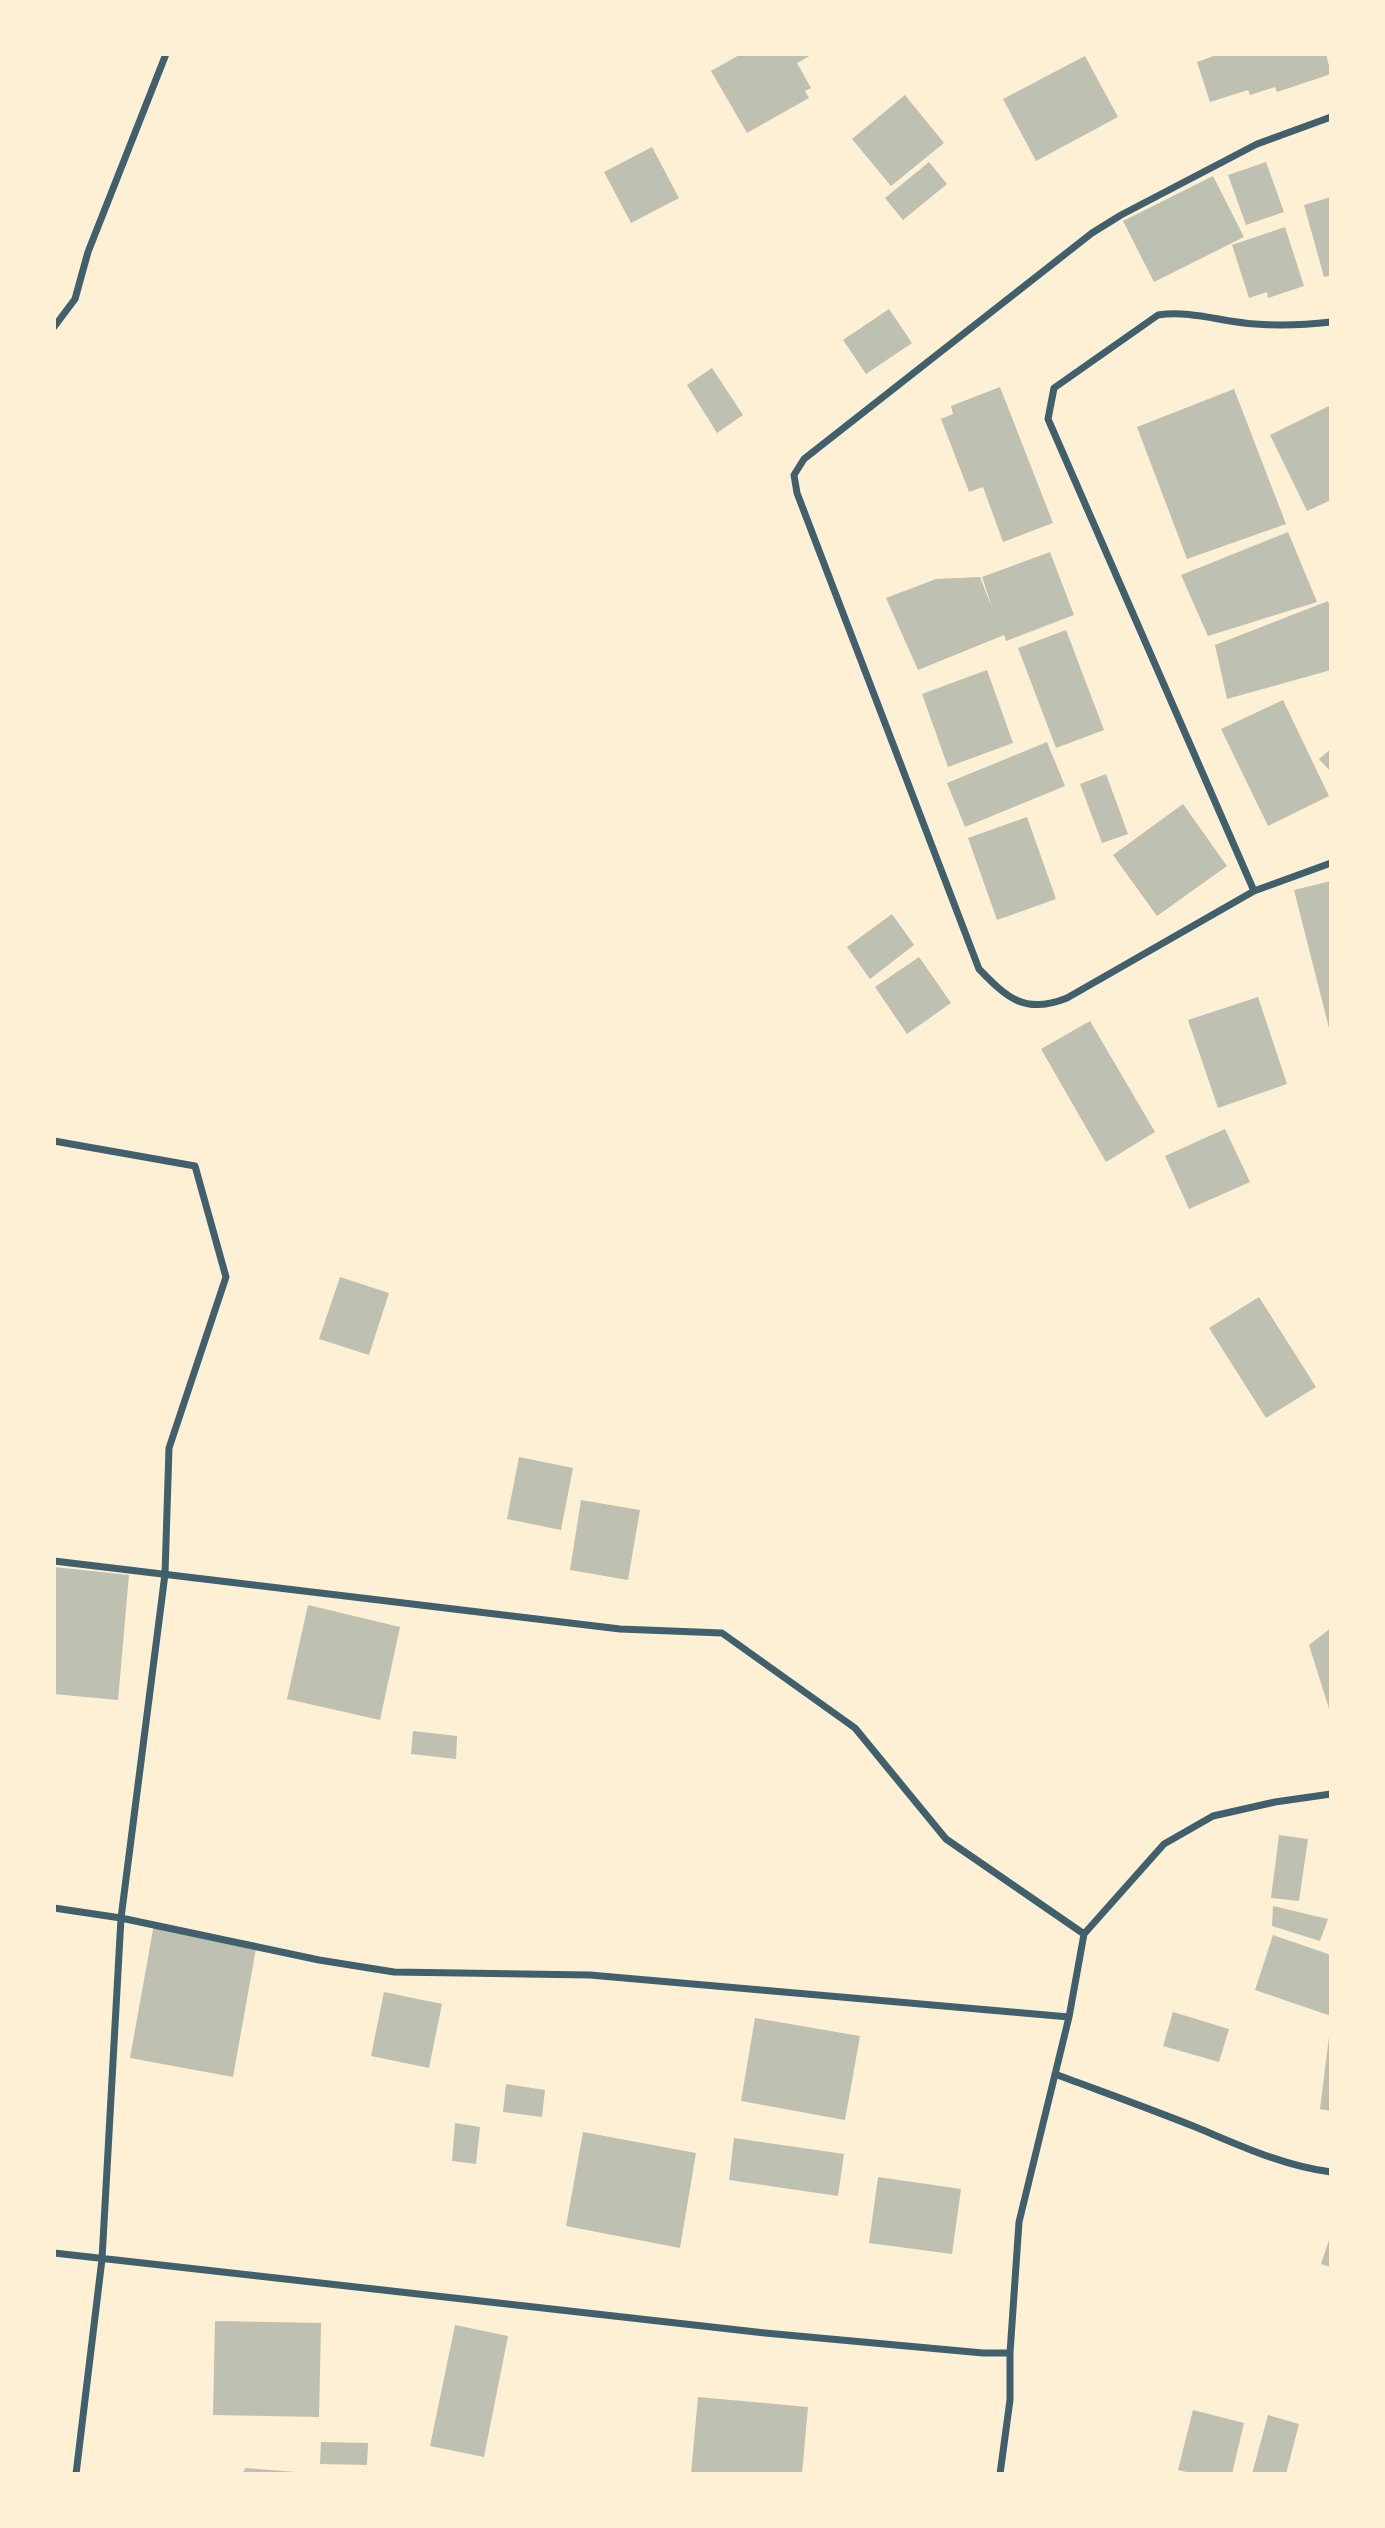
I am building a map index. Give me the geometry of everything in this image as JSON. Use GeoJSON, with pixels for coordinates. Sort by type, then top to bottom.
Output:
{"type":"FeatureCollection","features":[{"type":"Feature","properties":{"kind":"street"},"geometry":{"type":"LineString","coordinates":[[54,327],[75,299],[89,252],[166,54]]}},
{"type":"Feature","properties":{"kind":"street"},"geometry":{"type":"LineString","coordinates":[[1331,117],[1257,144],[1092,233],[804,458],[794,475],[797,494],[979,969],[1004,995],[1035,1006],[1067,998],[1254,891],[1331,863]]}},
{"type":"Feature","properties":{"kind":"street"},"geometry":{"type":"LineString","coordinates":[[1254,891],[1048,419],[1054,388],[1158,315],[1177,312],[1253,324],[1300,326],[1331,323]]}},
{"type":"Feature","properties":{"kind":"street"},"geometry":{"type":"LineString","coordinates":[[54,1140],[195,1166],[226,1278],[169,1448],[165,1574],[121,1918],[102,2259],[76,2474]]}},
{"type":"Feature","properties":{"kind":"street"},"geometry":{"type":"LineString","coordinates":[[54,1561],[620,1629],[722,1633],[855,1728],[946,1839],[1084,1934]]}},
{"type":"Feature","properties":{"kind":"street"},"geometry":{"type":"LineString","coordinates":[[1000,2474],[1010,2400],[1010,2353],[1019,2222],[1069,2017],[1084,1934],[1164,1844],[1203,1821],[1213,1816],[1275,1802],[1331,1794]]}},
{"type":"Feature","properties":{"kind":"street"},"geometry":{"type":"LineString","coordinates":[[54,1908],[121,1918],[319,1960],[394,1972],[590,1975],[1069,2017]]}},
{"type":"Feature","properties":{"kind":"street"},"geometry":{"type":"LineString","coordinates":[[1055,2074],[1261,2154],[1308,2169],[1331,2172]]}},
{"type":"Feature","properties":{"kind":"street"},"geometry":{"type":"LineString","coordinates":[[54,2253],[765,2333],[983,2353],[1010,2353]]}},
{"type":"Feature","properties":{"kind":"building"},"geometry":{"type":"Polygon","coordinates":[[[741,54],[813,54],[797,63],[811,88],[805,91],[809,98],[747,133],[711,71],[741,54]]]}},
{"type":"Feature","properties":{"kind":"building"},"geometry":{"type":"Polygon","coordinates":[[[1219,54],[1326,54],[1331,74],[1277,92],[1275,87],[1250,95],[1248,90],[1210,102],[1197,62],[1219,54]]]}},
{"type":"Feature","properties":{"kind":"building"},"geometry":{"type":"Polygon","coordinates":[[[1085,56],[1118,117],[1036,161],[1003,99],[1085,56]]]}},
{"type":"Feature","properties":{"kind":"building"},"geometry":{"type":"Polygon","coordinates":[[[905,95],[944,143],[891,186],[852,139],[905,95]]]}},
{"type":"Feature","properties":{"kind":"building"},"geometry":{"type":"Polygon","coordinates":[[[652,147],[679,198],[631,223],[604,172],[652,147]]]}},
{"type":"Feature","properties":{"kind":"building"},"geometry":{"type":"Polygon","coordinates":[[[929,162],[947,184],[903,220],[885,198],[929,162]]]}},
{"type":"Feature","properties":{"kind":"building"},"geometry":{"type":"Polygon","coordinates":[[[1266,162],[1284,212],[1246,225],[1228,175],[1266,162]]]}},
{"type":"Feature","properties":{"kind":"building"},"geometry":{"type":"Polygon","coordinates":[[[1213,176],[1244,237],[1154,282],[1123,221],[1213,176]]]}},
{"type":"Feature","properties":{"kind":"building"},"geometry":{"type":"Polygon","coordinates":[[[1331,197],[1331,275],[1324,277],[1304,205],[1331,197]]]}},
{"type":"Feature","properties":{"kind":"building"},"geometry":{"type":"Polygon","coordinates":[[[1285,227],[1304,286],[1268,298],[1267,292],[1249,298],[1232,245],[1285,227]]]}},
{"type":"Feature","properties":{"kind":"building"},"geometry":{"type":"Polygon","coordinates":[[[889,309],[912,343],[866,374],[843,340],[889,309]]]}},
{"type":"Feature","properties":{"kind":"building"},"geometry":{"type":"Polygon","coordinates":[[[712,368],[743,415],[717,433],[687,385],[712,368]]]}},
{"type":"Feature","properties":{"kind":"building"},"geometry":{"type":"Polygon","coordinates":[[[1000,387],[1053,523],[1003,542],[983,487],[969,492],[941,419],[953,414],[951,406],[1000,387]]]}},
{"type":"Feature","properties":{"kind":"building"},"geometry":{"type":"Polygon","coordinates":[[[1234,389],[1286,524],[1187,559],[1137,427],[1234,389]]]}},
{"type":"Feature","properties":{"kind":"building"},"geometry":{"type":"Polygon","coordinates":[[[1331,405],[1331,500],[1307,511],[1270,435],[1331,405]]]}},
{"type":"Feature","properties":{"kind":"building"},"geometry":{"type":"Polygon","coordinates":[[[1288,532],[1317,602],[1208,636],[1181,575],[1288,532]]]}},
{"type":"Feature","properties":{"kind":"building"},"geometry":{"type":"Polygon","coordinates":[[[1050,552],[1074,615],[1006,641],[1004,635],[918,670],[886,598],[936,579],[980,577],[993,610],[982,577],[1050,552]]]}},
{"type":"Feature","properties":{"kind":"building"},"geometry":{"type":"Polygon","coordinates":[[[1328,601],[1331,611],[1331,670],[1227,699],[1215,645],[1328,601]]]}},
{"type":"Feature","properties":{"kind":"building"},"geometry":{"type":"Polygon","coordinates":[[[1066,630],[1104,730],[1056,748],[1018,648],[1066,630]]]}},
{"type":"Feature","properties":{"kind":"building"},"geometry":{"type":"Polygon","coordinates":[[[987,670],[1013,743],[948,767],[922,694],[987,670]]]}},
{"type":"Feature","properties":{"kind":"building"},"geometry":{"type":"Polygon","coordinates":[[[1283,700],[1329,796],[1268,826],[1221,729],[1283,700]]]}},
{"type":"Feature","properties":{"kind":"building"},"geometry":{"type":"Polygon","coordinates":[[[1047,742],[1065,786],[965,827],[947,783],[1047,742]]]}},
{"type":"Feature","properties":{"kind":"building"},"geometry":{"type":"Polygon","coordinates":[[[1331,749],[1331,772],[1319,759],[1331,749]]]}},
{"type":"Feature","properties":{"kind":"building"},"geometry":{"type":"Polygon","coordinates":[[[1106,774],[1128,834],[1102,843],[1080,784],[1106,774]]]}},
{"type":"Feature","properties":{"kind":"building"},"geometry":{"type":"Polygon","coordinates":[[[1183,804],[1227,866],[1157,916],[1113,855],[1183,804]]]}},
{"type":"Feature","properties":{"kind":"building"},"geometry":{"type":"Polygon","coordinates":[[[1027,817],[1056,899],[997,920],[968,838],[1027,817]]]}},
{"type":"Feature","properties":{"kind":"building"},"geometry":{"type":"Polygon","coordinates":[[[1331,881],[1331,1032],[1330,1032],[1294,890],[1331,881]]]}},
{"type":"Feature","properties":{"kind":"building"},"geometry":{"type":"Polygon","coordinates":[[[892,914],[914,945],[870,979],[847,947],[892,914]]]}},
{"type":"Feature","properties":{"kind":"building"},"geometry":{"type":"Polygon","coordinates":[[[919,957],[951,1003],[907,1034],[875,987],[919,957]]]}},
{"type":"Feature","properties":{"kind":"building"},"geometry":{"type":"Polygon","coordinates":[[[1258,997],[1287,1084],[1218,1108],[1188,1020],[1258,997]]]}},
{"type":"Feature","properties":{"kind":"building"},"geometry":{"type":"Polygon","coordinates":[[[1090,1021],[1155,1132],[1106,1162],[1041,1049],[1090,1021]]]}},
{"type":"Feature","properties":{"kind":"building"},"geometry":{"type":"Polygon","coordinates":[[[1225,1129],[1250,1182],[1189,1209],[1165,1156],[1225,1129]]]}},
{"type":"Feature","properties":{"kind":"building"},"geometry":{"type":"Polygon","coordinates":[[[340,1277],[389,1293],[369,1355],[319,1339],[340,1277]]]}},
{"type":"Feature","properties":{"kind":"building"},"geometry":{"type":"Polygon","coordinates":[[[1259,1297],[1316,1387],[1266,1418],[1209,1328],[1259,1297]]]}},
{"type":"Feature","properties":{"kind":"building"},"geometry":{"type":"Polygon","coordinates":[[[519,1457],[573,1468],[561,1530],[507,1519],[519,1457]]]}},
{"type":"Feature","properties":{"kind":"building"},"geometry":{"type":"Polygon","coordinates":[[[581,1500],[640,1510],[628,1580],[570,1570],[581,1500]]]}},
{"type":"Feature","properties":{"kind":"building"},"geometry":{"type":"Polygon","coordinates":[[[54,1567],[129,1575],[118,1700],[54,1694],[54,1567]]]}},
{"type":"Feature","properties":{"kind":"building"},"geometry":{"type":"Polygon","coordinates":[[[308,1605],[400,1627],[380,1720],[287,1699],[308,1605]]]}},
{"type":"Feature","properties":{"kind":"building"},"geometry":{"type":"Polygon","coordinates":[[[1331,1628],[1331,1712],[1330,1712],[1309,1645],[1331,1628]]]}},
{"type":"Feature","properties":{"kind":"building"},"geometry":{"type":"Polygon","coordinates":[[[413,1731],[457,1736],[456,1759],[411,1754],[413,1731]]]}},
{"type":"Feature","properties":{"kind":"building"},"geometry":{"type":"Polygon","coordinates":[[[1279,1835],[1308,1839],[1299,1901],[1271,1898],[1279,1835]]]}},
{"type":"Feature","properties":{"kind":"building"},"geometry":{"type":"Polygon","coordinates":[[[1273,1906],[1328,1919],[1320,1941],[1272,1926],[1273,1906]]]}},
{"type":"Feature","properties":{"kind":"building"},"geometry":{"type":"Polygon","coordinates":[[[154,1924],[257,1943],[233,2077],[130,2058],[154,1924]]]}},
{"type":"Feature","properties":{"kind":"building"},"geometry":{"type":"Polygon","coordinates":[[[1273,1935],[1331,1955],[1331,2016],[1255,1990],[1273,1935]]]}},
{"type":"Feature","properties":{"kind":"building"},"geometry":{"type":"Polygon","coordinates":[[[384,1992],[442,2004],[429,2068],[371,2056],[384,1992]]]}},
{"type":"Feature","properties":{"kind":"building"},"geometry":{"type":"Polygon","coordinates":[[[1173,2012],[1229,2029],[1219,2062],[1163,2046],[1173,2012]]]}},
{"type":"Feature","properties":{"kind":"building"},"geometry":{"type":"Polygon","coordinates":[[[755,2018],[860,2036],[845,2120],[741,2101],[755,2018]]]}},
{"type":"Feature","properties":{"kind":"building"},"geometry":{"type":"Polygon","coordinates":[[[1331,2037],[1331,2111],[1320,2109],[1331,2037]]]}},
{"type":"Feature","properties":{"kind":"building"},"geometry":{"type":"Polygon","coordinates":[[[506,2084],[545,2090],[542,2117],[503,2112],[506,2084]]]}},
{"type":"Feature","properties":{"kind":"building"},"geometry":{"type":"Polygon","coordinates":[[[455,2123],[480,2127],[476,2164],[452,2161],[455,2123]]]}},
{"type":"Feature","properties":{"kind":"building"},"geometry":{"type":"Polygon","coordinates":[[[583,2132],[696,2153],[680,2248],[566,2226],[583,2132]]]}},
{"type":"Feature","properties":{"kind":"building"},"geometry":{"type":"Polygon","coordinates":[[[734,2138],[844,2154],[838,2196],[729,2180],[734,2138]]]}},
{"type":"Feature","properties":{"kind":"building"},"geometry":{"type":"Polygon","coordinates":[[[878,2177],[961,2189],[952,2254],[869,2243],[878,2177]]]}},
{"type":"Feature","properties":{"kind":"building"},"geometry":{"type":"Polygon","coordinates":[[[1331,2238],[1331,2267],[1321,2264],[1331,2238]]]}},
{"type":"Feature","properties":{"kind":"building"},"geometry":{"type":"Polygon","coordinates":[[[215,2321],[321,2323],[319,2417],[213,2415],[215,2321]]]}},
{"type":"Feature","properties":{"kind":"building"},"geometry":{"type":"Polygon","coordinates":[[[455,2325],[508,2336],[484,2457],[430,2446],[455,2325]]]}},
{"type":"Feature","properties":{"kind":"building"},"geometry":{"type":"Polygon","coordinates":[[[698,2397],[808,2407],[802,2474],[691,2474],[698,2397]]]}},
{"type":"Feature","properties":{"kind":"building"},"geometry":{"type":"Polygon","coordinates":[[[1193,2410],[1244,2423],[1232,2474],[1195,2474],[1178,2470],[1193,2410]]]}},
{"type":"Feature","properties":{"kind":"building"},"geometry":{"type":"Polygon","coordinates":[[[1268,2415],[1299,2424],[1286,2474],[1252,2474],[1268,2415]]]}},
{"type":"Feature","properties":{"kind":"building"},"geometry":{"type":"Polygon","coordinates":[[[321,2442],[368,2443],[367,2465],[320,2464],[321,2442]]]}},
{"type":"Feature","properties":{"kind":"building"},"geometry":{"type":"Polygon","coordinates":[[[245,2468],[296,2472],[296,2474],[243,2474],[245,2468]]]}}]}
